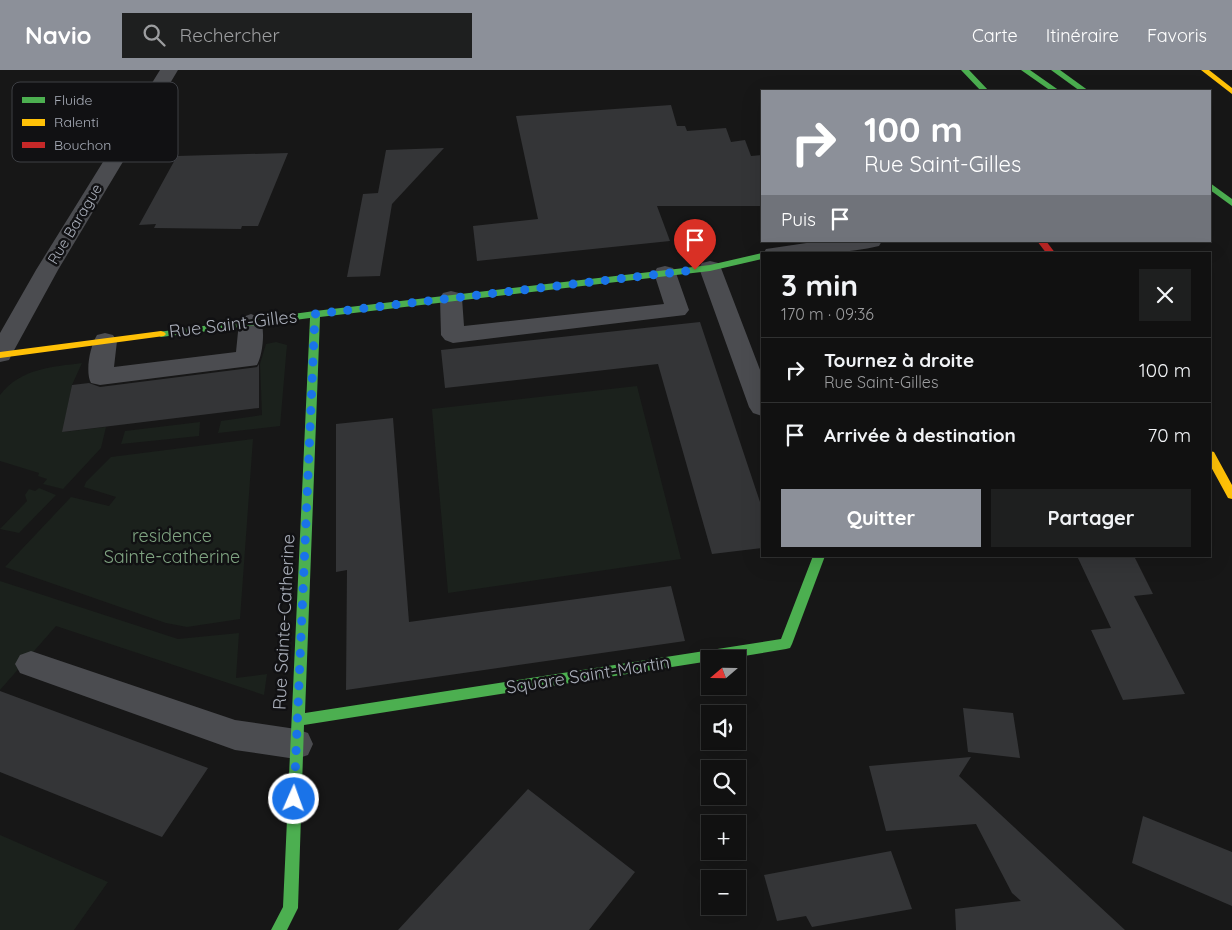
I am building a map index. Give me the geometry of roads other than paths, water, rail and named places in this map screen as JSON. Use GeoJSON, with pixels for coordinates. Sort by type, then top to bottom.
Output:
{"type":"FeatureCollection","features":[{"type":"Feature","properties":{"kind":"main road"},"geometry":{"type":"LineString","coordinates":[[965,70],[984,90]]}},
{"type":"Feature","properties":{"kind":"main road"},"geometry":{"type":"LineString","coordinates":[[1024,70],[1054,90]]}},
{"type":"Feature","properties":{"kind":"main road"},"geometry":{"type":"LineString","coordinates":[[1055,70],[1084,90]]}},
{"type":"Feature","properties":{"kind":"main road"},"geometry":{"type":"LineString","coordinates":[[1205,70],[1232,92]]}},
{"type":"Feature","properties":{"kind":"main road"},"geometry":{"type":"LineString","coordinates":[[1211,187],[1230,201]]}},
{"type":"Feature","properties":{"kind":"main road"},"geometry":{"type":"LineString","coordinates":[[1211,192],[1230,201]]}},
{"type":"Feature","properties":{"kind":"main road"},"geometry":{"type":"LineString","coordinates":[[1042,242],[1050,252]]}},
{"type":"Feature","properties":{"kind":"main road","name":"Rue Saint-Gilles"},"geometry":{"type":"LineString","coordinates":[[0,354],[315,314],[710,268],[761,256]]}},
{"type":"Feature","properties":{"kind":"main road","name":"Rue Sainte-Catherine"},"geometry":{"type":"LineString","coordinates":[[279,930],[290,908],[315,314]]}},
{"type":"Feature","properties":{"kind":"main road"},"geometry":{"type":"LineString","coordinates":[[1211,457],[1232,495]]}},
{"type":"Feature","properties":{"kind":"main road","name":"Square Saint-Martin"},"geometry":{"type":"LineString","coordinates":[[297,732],[786,644],[818,557]]}},
{"type":"Feature","properties":{"kind":"street","name":"Rue Barague"},"geometry":{"type":"LineString","coordinates":[[162,82],[169,70]]}},
{"type":"Feature","properties":{"kind":"street","name":"Rue Barague"},"geometry":{"type":"LineString","coordinates":[[0,354],[47,270],[113,162]]}},
{"type":"Feature","properties":{"kind":"street"},"geometry":{"type":"LineString","coordinates":[[789,252],[864,242]]}},
{"type":"Feature","properties":{"kind":"street"},"geometry":{"type":"LineString","coordinates":[[710,268],[761,404]]}},
{"type":"Feature","properties":{"kind":"street"},"geometry":{"type":"LineString","coordinates":[[451,298],[453,335],[677,310],[665,273]]}},
{"type":"Feature","properties":{"kind":"street"},"geometry":{"type":"LineString","coordinates":[[105,341],[100,377],[248,359],[251,322]]}},
{"type":"Feature","properties":{"kind":"street"},"geometry":{"type":"LineString","coordinates":[[31,664],[235,735],[297,732]]}},
{"type":"Feature","properties":{"kind":"park label","name":"residence Sainte-catherine"},"geometry":{"type":"Point","coordinates":[172,546]}}]}
